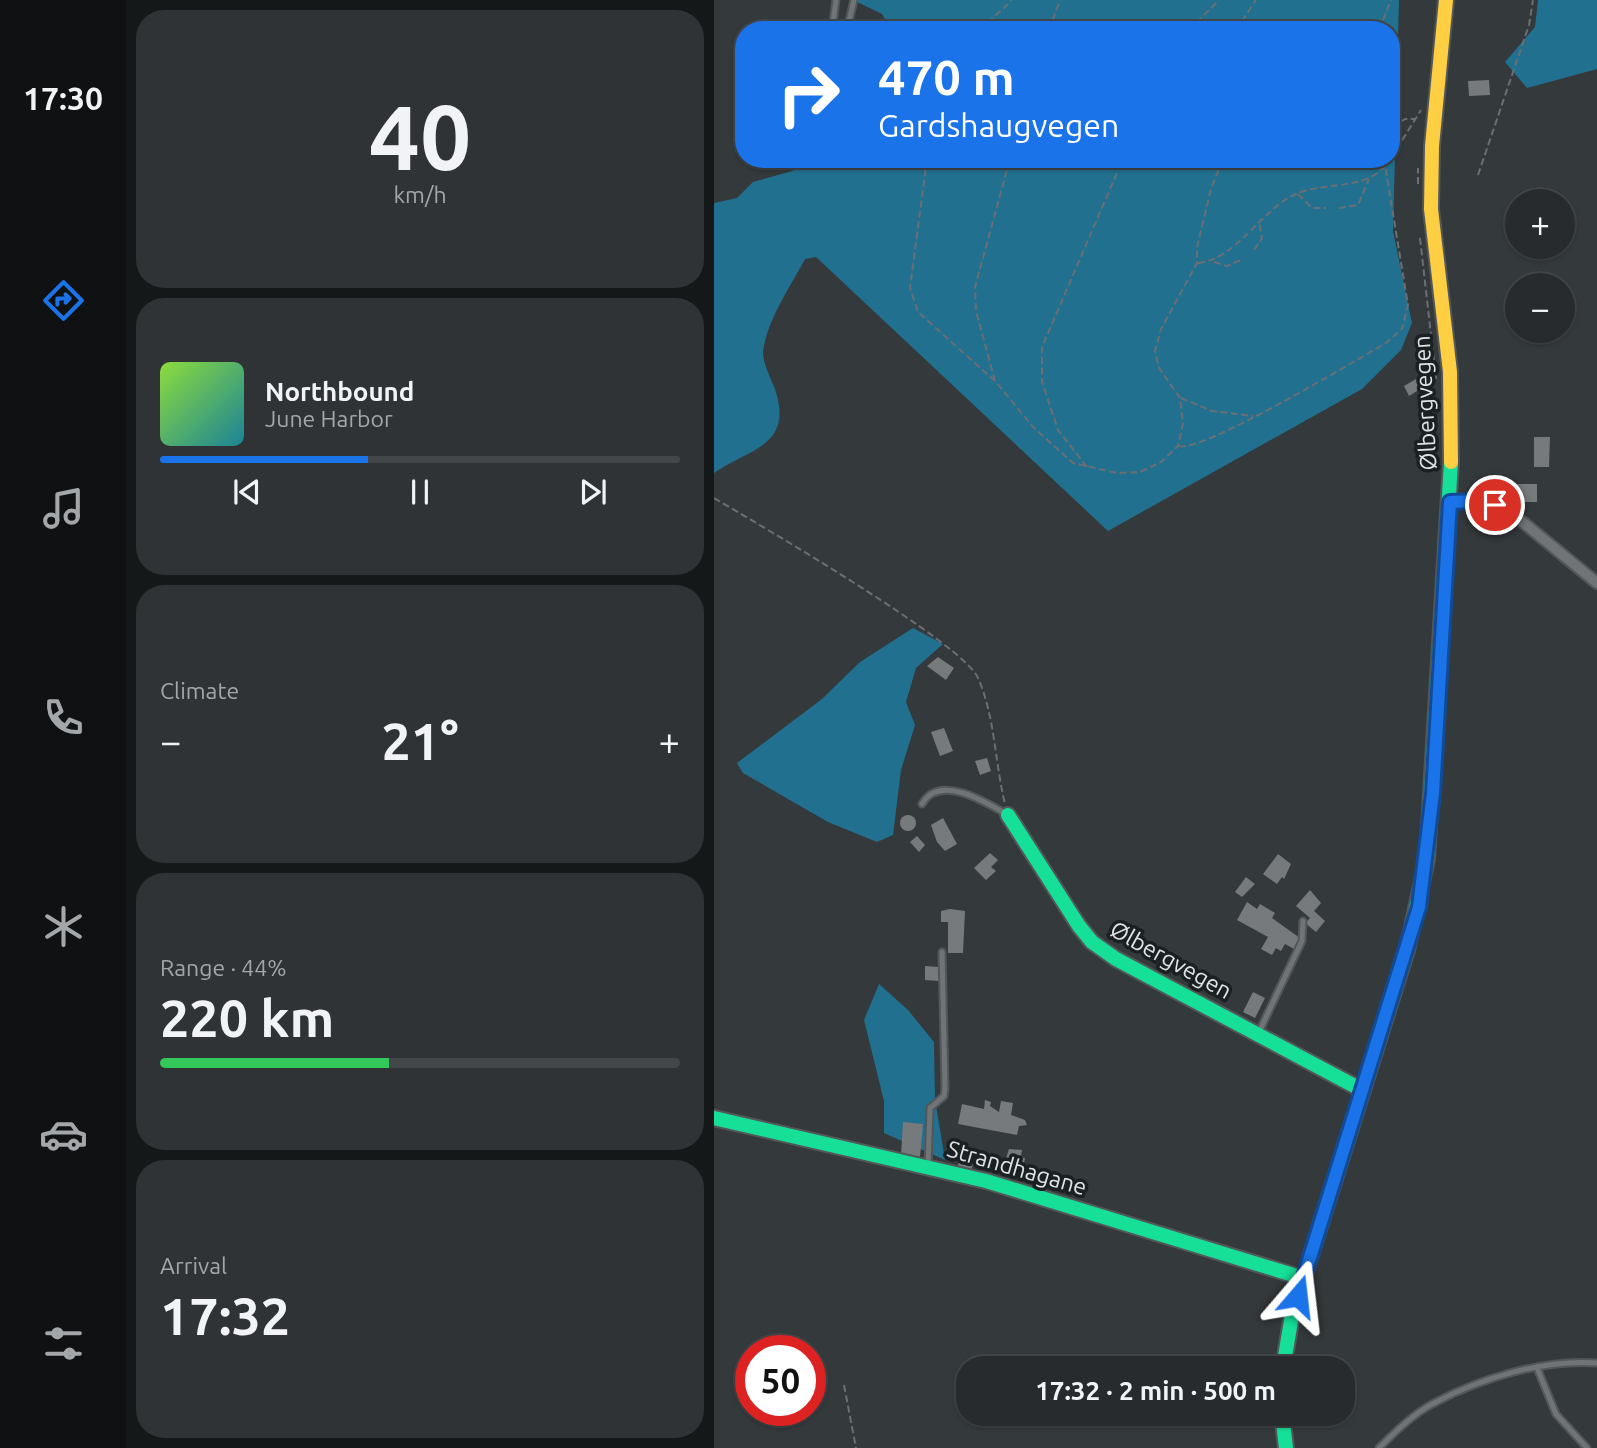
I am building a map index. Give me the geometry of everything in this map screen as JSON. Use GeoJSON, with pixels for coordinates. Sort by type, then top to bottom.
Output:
{"type":"FeatureCollection","features":[{"type":"Feature","properties":{"kind":"main road","name":"Ølbergvegen"},"geometry":{"type":"LineString","coordinates":[[1285,1356],[1292,1315],[1303,1278],[1407,950],[1427,859],[1450,502],[1450,372],[1431,209],[1446,0]]}},
{"type":"Feature","properties":{"kind":"main road","name":"Ølbergvegen"},"geometry":{"type":"LineString","coordinates":[[1008,815],[1092,942],[1115,959],[1362,1090]]}},
{"type":"Feature","properties":{"kind":"main road","name":"Strandhagane"},"geometry":{"type":"LineString","coordinates":[[714,1118],[986,1181],[1303,1278]]}},
{"type":"Feature","properties":{"kind":"main road"},"geometry":{"type":"LineString","coordinates":[[1283,1426],[1286,1448]]}},
{"type":"Feature","properties":{"kind":"street"},"geometry":{"type":"LineString","coordinates":[[1450,502],[1477,501],[1508,510],[1597,583]]}},
{"type":"Feature","properties":{"kind":"lane"},"geometry":{"type":"LineString","coordinates":[[833,21],[836,0]]}},
{"type":"Feature","properties":{"kind":"lane"},"geometry":{"type":"LineString","coordinates":[[849,21],[854,0]]}},
{"type":"Feature","properties":{"kind":"lane"},"geometry":{"type":"LineString","coordinates":[[922,804],[933,791],[957,792],[986,802],[1008,815]]}},
{"type":"Feature","properties":{"kind":"lane"},"geometry":{"type":"LineString","coordinates":[[1258,1034],[1302,941],[1305,928],[1303,921]]}},
{"type":"Feature","properties":{"kind":"lane"},"geometry":{"type":"LineString","coordinates":[[928,1167],[930,1108],[944,1096],[945,1088],[942,952]]}},
{"type":"Feature","properties":{"kind":"lane"},"geometry":{"type":"LineString","coordinates":[[1378,1448],[1432,1404],[1489,1380],[1536,1368],[1597,1363]]}},
{"type":"Feature","properties":{"kind":"lane"},"geometry":{"type":"LineString","coordinates":[[1536,1368],[1556,1414],[1587,1448]]}},
{"type":"Feature","properties":{"kind":"path"},"geometry":{"type":"LineString","coordinates":[[990,21],[1012,0]]}},
{"type":"Feature","properties":{"kind":"path"},"geometry":{"type":"LineString","coordinates":[[1052,21],[1060,0]]}},
{"type":"Feature","properties":{"kind":"path"},"geometry":{"type":"LineString","coordinates":[[1198,21],[1219,0]]}},
{"type":"Feature","properties":{"kind":"path"},"geometry":{"type":"LineString","coordinates":[[1242,21],[1256,0]]}},
{"type":"Feature","properties":{"kind":"path"},"geometry":{"type":"LineString","coordinates":[[1383,21],[1391,0]]}},
{"type":"Feature","properties":{"kind":"path"},"geometry":{"type":"LineString","coordinates":[[1478,175],[1529,25],[1534,0]]}},
{"type":"Feature","properties":{"kind":"path"},"geometry":{"type":"LineString","coordinates":[[1400,145],[1423,107],[1437,102]]}},
{"type":"Feature","properties":{"kind":"path"},"geometry":{"type":"LineString","coordinates":[[1400,122],[1416,119]]}},
{"type":"Feature","properties":{"kind":"path"},"geometry":{"type":"LineString","coordinates":[[926,168],[910,288],[918,312],[996,382],[1033,427],[1073,463],[1117,473],[1140,472],[1161,462],[1178,446],[1183,423],[1180,398],[1159,368],[1156,351],[1161,329],[1197,263],[1197,247],[1211,189],[1219,168]]}},
{"type":"Feature","properties":{"kind":"path"},"geometry":{"type":"LineString","coordinates":[[996,382],[976,311],[975,287],[1008,168]]}},
{"type":"Feature","properties":{"kind":"path"},"geometry":{"type":"LineString","coordinates":[[1088,468],[1058,430],[1042,382],[1042,347],[1120,168]]}},
{"type":"Feature","properties":{"kind":"path"},"geometry":{"type":"LineString","coordinates":[[1213,261],[1298,193],[1370,178],[1383,168]]}},
{"type":"Feature","properties":{"kind":"path"},"geometry":{"type":"LineString","coordinates":[[1178,446],[1195,446],[1254,416],[1386,343],[1402,329],[1408,305],[1387,168]]}},
{"type":"Feature","properties":{"kind":"path"},"geometry":{"type":"LineString","coordinates":[[1339,208],[1359,205],[1370,178]]}},
{"type":"Feature","properties":{"kind":"path"},"geometry":{"type":"LineString","coordinates":[[1298,193],[1312,208],[1326,208]]}},
{"type":"Feature","properties":{"kind":"path"},"geometry":{"type":"LineString","coordinates":[[1254,250],[1262,238],[1259,222]]}},
{"type":"Feature","properties":{"kind":"path"},"geometry":{"type":"LineString","coordinates":[[1197,263],[1213,261],[1227,266],[1243,259]]}},
{"type":"Feature","properties":{"kind":"path"},"geometry":{"type":"LineString","coordinates":[[1180,398],[1212,411],[1254,416]]}},
{"type":"Feature","properties":{"kind":"path"},"geometry":{"type":"LineString","coordinates":[[714,498],[916,625],[972,668],[982,692],[1008,815]]}},
{"type":"Feature","properties":{"kind":"path"},"geometry":{"type":"LineString","coordinates":[[844,1385],[856,1448]]}},
{"type":"Feature","properties":{"kind":"shaded area"},"geometry":{"type":"Polygon","coordinates":[[[853,0],[1399,0],[1398,21],[886,21],[882,14],[853,0]]]}},
{"type":"Feature","properties":{"kind":"shaded area"},"geometry":{"type":"Polygon","coordinates":[[[1538,0],[1597,0],[1597,69],[1527,88],[1505,62],[1535,27],[1538,0]]]}},
{"type":"Feature","properties":{"kind":"shaded area"},"geometry":{"type":"Polygon","coordinates":[[[797,168],[1395,168],[1393,231],[1412,323],[1401,350],[1362,389],[1108,531],[816,257],[805,259],[774,316],[763,353],[775,389],[779,423],[774,434],[765,443],[714,473],[714,203],[737,198],[753,182],[797,168]]]}},
{"type":"Feature","properties":{"kind":"shaded area"},"geometry":{"type":"Polygon","coordinates":[[[913,628],[943,644],[916,668],[906,702],[915,725],[901,770],[893,835],[877,842],[828,822],[743,773],[737,763],[822,699],[860,662],[913,628]]]}},
{"type":"Feature","properties":{"kind":"shaded area"},"geometry":{"type":"Polygon","coordinates":[[[879,984],[908,1010],[934,1042],[935,1099],[945,1160],[884,1133],[884,1101],[864,1020],[879,984]]]}},
{"type":"Feature","properties":{"kind":"building"},"geometry":{"type":"Polygon","coordinates":[[[1489,80],[1490,95],[1469,96],[1468,81],[1489,80]]]}},
{"type":"Feature","properties":{"kind":"building"},"geometry":{"type":"Polygon","coordinates":[[[1416,379],[1422,388],[1409,396],[1404,386],[1416,379]]]}},
{"type":"Feature","properties":{"kind":"building"},"geometry":{"type":"Polygon","coordinates":[[[1534,437],[1550,437],[1549,467],[1534,467],[1534,437]]]}},
{"type":"Feature","properties":{"kind":"building"},"geometry":{"type":"Polygon","coordinates":[[[1515,484],[1537,484],[1537,502],[1515,502],[1515,484]]]}},
{"type":"Feature","properties":{"kind":"building"},"geometry":{"type":"Polygon","coordinates":[[[938,657],[954,668],[946,680],[927,666],[938,657]]]}},
{"type":"Feature","properties":{"kind":"building"},"geometry":{"type":"Polygon","coordinates":[[[944,728],[953,751],[940,756],[931,732],[944,728]]]}},
{"type":"Feature","properties":{"kind":"building"},"geometry":{"type":"Polygon","coordinates":[[[987,758],[991,771],[980,775],[975,761],[987,758]]]}},
{"type":"Feature","properties":{"kind":"building"},"geometry":{"type":"Polygon","coordinates":[[[905,815],[911,815],[916,823],[914,829],[905,831],[900,826],[900,820],[905,815]]]}},
{"type":"Feature","properties":{"kind":"building"},"geometry":{"type":"Polygon","coordinates":[[[943,818],[957,844],[945,851],[937,842],[931,825],[943,818]]]}},
{"type":"Feature","properties":{"kind":"building"},"geometry":{"type":"Polygon","coordinates":[[[917,836],[925,845],[919,852],[910,842],[917,836]]]}},
{"type":"Feature","properties":{"kind":"building"},"geometry":{"type":"Polygon","coordinates":[[[990,853],[998,860],[991,867],[996,871],[986,880],[974,868],[990,853]]]}},
{"type":"Feature","properties":{"kind":"building"},"geometry":{"type":"Polygon","coordinates":[[[1278,854],[1291,864],[1284,879],[1282,877],[1277,884],[1263,874],[1278,854]]]}},
{"type":"Feature","properties":{"kind":"building"},"geometry":{"type":"Polygon","coordinates":[[[1246,877],[1255,884],[1242,897],[1235,892],[1246,877]]]}},
{"type":"Feature","properties":{"kind":"building"},"geometry":{"type":"Polygon","coordinates":[[[1310,890],[1321,903],[1314,911],[1325,921],[1316,932],[1305,923],[1310,918],[1296,906],[1310,890]]]}},
{"type":"Feature","properties":{"kind":"building"},"geometry":{"type":"Polygon","coordinates":[[[1247,902],[1257,909],[1260,904],[1275,913],[1272,918],[1300,938],[1294,949],[1285,944],[1281,951],[1276,948],[1272,955],[1261,949],[1268,937],[1237,920],[1247,902]]]}},
{"type":"Feature","properties":{"kind":"building"},"geometry":{"type":"Polygon","coordinates":[[[941,911],[965,911],[963,953],[948,953],[948,922],[941,922],[941,911]]]}},
{"type":"Feature","properties":{"kind":"building"},"geometry":{"type":"Polygon","coordinates":[[[925,966],[939,967],[939,981],[925,980],[925,966]]]}},
{"type":"Feature","properties":{"kind":"building"},"geometry":{"type":"Polygon","coordinates":[[[1253,992],[1265,998],[1255,1018],[1243,1012],[1253,992]]]}},
{"type":"Feature","properties":{"kind":"building"},"geometry":{"type":"Polygon","coordinates":[[[985,1100],[991,1102],[990,1106],[999,1112],[1001,1101],[1013,1103],[1011,1115],[1025,1120],[1027,1125],[1019,1126],[1017,1135],[958,1124],[962,1104],[984,1109],[985,1100]]]}},
{"type":"Feature","properties":{"kind":"building"},"geometry":{"type":"Polygon","coordinates":[[[903,1122],[923,1124],[920,1157],[901,1155],[903,1122]]]}},
{"type":"Feature","properties":{"kind":"building"},"geometry":{"type":"Polygon","coordinates":[[[1009,1149],[1022,1150],[1021,1157],[1025,1158],[1022,1174],[1007,1171],[1008,1166],[1004,1165],[1009,1149]]]}},
{"type":"Feature","properties":{"kind":"building"},"geometry":{"type":"Polygon","coordinates":[[[961,1155],[974,1158],[971,1172],[957,1168],[961,1155]]]}},
{"type":"Feature","properties":{"kind":"traffic: fast"},"geometry":{"type":"LineString","coordinates":[[1285,1356],[1292,1315],[1407,950],[1427,859],[1451,462]]}},
{"type":"Feature","properties":{"kind":"traffic: fast"},"geometry":{"type":"LineString","coordinates":[[1008,815],[1092,942],[1116,959],[1362,1090]]}},
{"type":"Feature","properties":{"kind":"traffic: fast"},"geometry":{"type":"LineString","coordinates":[[714,1118],[986,1181],[1303,1278]]}},
{"type":"Feature","properties":{"kind":"traffic: fast"},"geometry":{"type":"LineString","coordinates":[[1283,1426],[1286,1448]]}},
{"type":"Feature","properties":{"kind":"traffic: slow"},"geometry":{"type":"LineString","coordinates":[[1446,0],[1432,146],[1431,209],[1450,372],[1451,462]]}},
{"type":"Feature","properties":{"kind":"route"},"geometry":{"type":"LineString","coordinates":[[1298,1296],[1419,907],[1433,793],[1450,502],[1477,501],[1495,505]]}}]}
